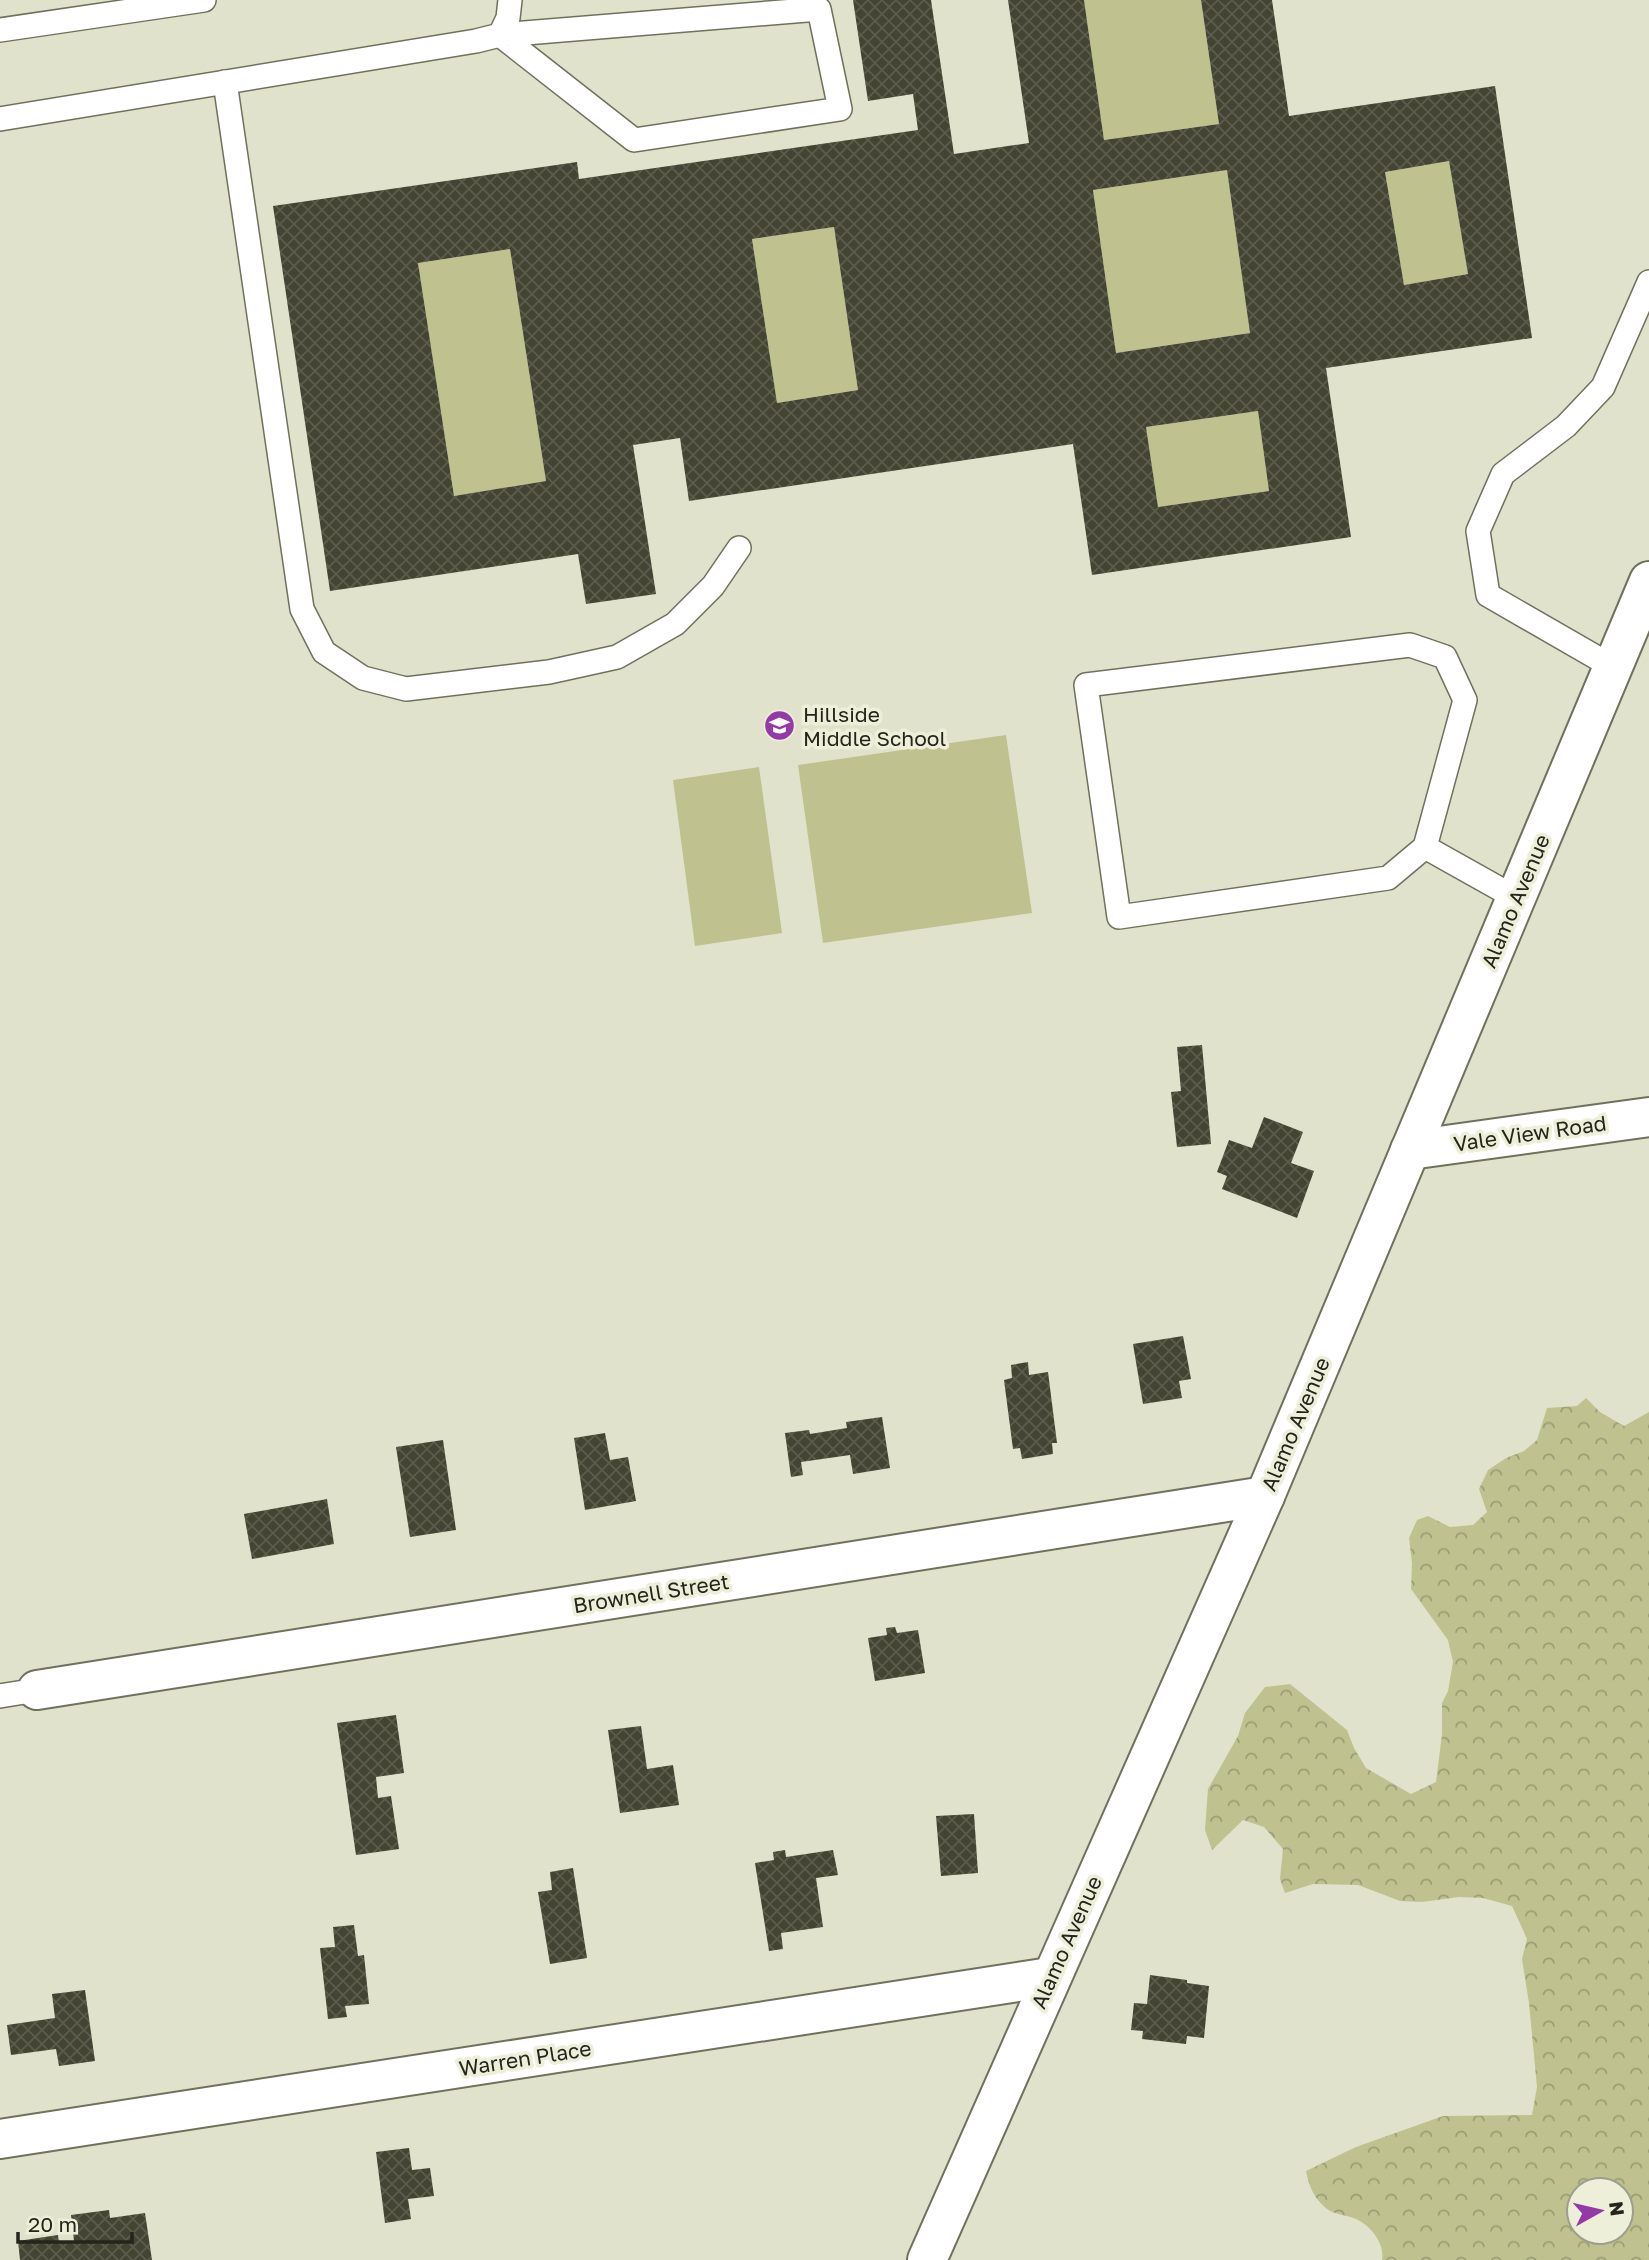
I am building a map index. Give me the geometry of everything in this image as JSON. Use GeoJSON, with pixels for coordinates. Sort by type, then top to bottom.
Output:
{"type":"FeatureCollection","features":[{"type":"Feature","properties":{"kind":"street","name":"Alamo Avenue"},"geometry":{"type":"LineString","coordinates":[[927,2260],[1265,1496],[1649,581]]}},
{"type":"Feature","properties":{"kind":"street","name":"Vale View Road"},"geometry":{"type":"LineString","coordinates":[[1410,1150],[1649,1116]]}},
{"type":"Feature","properties":{"kind":"street","name":"Brownell Street"},"geometry":{"type":"LineString","coordinates":[[18,1693],[1265,1496]]}},
{"type":"Feature","properties":{"kind":"street","name":"Warren Place"},"geometry":{"type":"LineString","coordinates":[[0,2139],[1051,1977]]}},
{"type":"Feature","properties":{"kind":"lane"},"geometry":{"type":"LineString","coordinates":[[0,30],[204,0]]}},
{"type":"Feature","properties":{"kind":"lane"},"geometry":{"type":"LineString","coordinates":[[500,35],[508,18],[510,0]]}},
{"type":"Feature","properties":{"kind":"lane"},"geometry":{"type":"LineString","coordinates":[[0,119],[500,35],[819,9],[841,109],[634,140],[500,35]]}},
{"type":"Feature","properties":{"kind":"lane"},"geometry":{"type":"LineString","coordinates":[[225,82],[302,609],[324,652],[363,678],[406,689],[550,672],[617,657],[675,624],[713,586],[739,548]]}},
{"type":"Feature","properties":{"kind":"lane"},"geometry":{"type":"LineString","coordinates":[[1613,667],[1488,595],[1478,531],[1503,474],[1566,426],[1603,387],[1649,282]]}},
{"type":"Feature","properties":{"kind":"lane"},"geometry":{"type":"LineString","coordinates":[[1410,645],[1445,657],[1465,700],[1425,847],[1388,878],[1119,917],[1086,685],[1410,645]]}},
{"type":"Feature","properties":{"kind":"lane"},"geometry":{"type":"LineString","coordinates":[[1425,847],[1516,898]]}},
{"type":"Feature","properties":{"kind":"green space"},"geometry":{"type":"Polygon","coordinates":[[[1084,0],[1201,0],[1219,124],[1104,140],[1084,0]]]}},
{"type":"Feature","properties":{"kind":"green space"},"geometry":{"type":"Polygon","coordinates":[[[1449,161],[1468,274],[1404,285],[1385,172],[1449,161]]]}},
{"type":"Feature","properties":{"kind":"green space"},"geometry":{"type":"Polygon","coordinates":[[[1227,170],[1250,333],[1116,353],[1093,190],[1227,170]]]}},
{"type":"Feature","properties":{"kind":"green space"},"geometry":{"type":"Polygon","coordinates":[[[834,227],[858,390],[777,403],[752,239],[834,227]]]}},
{"type":"Feature","properties":{"kind":"green space"},"geometry":{"type":"Polygon","coordinates":[[[510,249],[546,481],[454,496],[418,263],[510,249]]]}},
{"type":"Feature","properties":{"kind":"green space"},"geometry":{"type":"Polygon","coordinates":[[[1258,411],[1269,491],[1158,507],[1146,427],[1258,411]]]}},
{"type":"Feature","properties":{"kind":"green space"},"geometry":{"type":"Polygon","coordinates":[[[1006,735],[1032,913],[823,943],[798,765],[1006,735]]]}},
{"type":"Feature","properties":{"kind":"green space"},"geometry":{"type":"Polygon","coordinates":[[[759,767],[782,933],[695,946],[673,780],[759,767]]]}},
{"type":"Feature","properties":{"kind":"green space"},"geometry":{"type":"Polygon","coordinates":[[[1586,1398],[1600,1412],[1624,1426],[1649,1412],[1649,2260],[1382,2260],[1381,2248],[1373,2232],[1358,2220],[1334,2213],[1322,2205],[1313,2192],[1306,2171],[1356,2147],[1443,2116],[1532,2115],[1537,2087],[1522,1959],[1527,1939],[1512,1906],[1483,1898],[1400,1901],[1358,1885],[1313,1884],[1285,1893],[1280,1879],[1283,1849],[1264,1827],[1243,1820],[1212,1850],[1205,1830],[1208,1789],[1238,1736],[1245,1713],[1265,1687],[1290,1684],[1347,1730],[1366,1768],[1411,1794],[1436,1782],[1442,1734],[1442,1703],[1448,1691],[1453,1662],[1448,1640],[1411,1589],[1409,1538],[1417,1520],[1428,1516],[1450,1527],[1473,1525],[1487,1512],[1479,1489],[1488,1470],[1506,1458],[1524,1451],[1537,1440],[1547,1408],[1577,1406],[1586,1398]]]}},
{"type":"Feature","properties":{"kind":"building"},"geometry":{"type":"Polygon","coordinates":[[[853,0],[931,0],[954,154],[1029,143],[1008,0],[1084,0],[1104,140],[1219,124],[1201,0],[1272,0],[1289,116],[1495,86],[1532,338],[1326,368],[1351,537],[1092,575],[1073,444],[689,501],[680,438],[633,445],[656,594],[586,604],[578,554],[330,591],[273,206],[577,162],[579,179],[918,130],[913,94],[868,101],[853,0]],[[1449,161],[1385,172],[1404,285],[1468,274],[1449,161]],[[1227,170],[1093,190],[1116,353],[1250,333],[1227,170]],[[834,227],[752,239],[777,403],[858,390],[834,227]],[[510,249],[418,263],[454,496],[546,481],[510,249]],[[1258,411],[1146,427],[1158,507],[1269,491],[1258,411]]]}},
{"type":"Feature","properties":{"kind":"building"},"geometry":{"type":"Polygon","coordinates":[[[1202,1045],[1211,1144],[1177,1147],[1171,1092],[1181,1091],[1177,1047],[1202,1045]]]}},
{"type":"Feature","properties":{"kind":"building"},"geometry":{"type":"Polygon","coordinates":[[[1264,1117],[1303,1132],[1291,1163],[1314,1171],[1297,1218],[1222,1189],[1227,1176],[1217,1172],[1229,1140],[1252,1148],[1264,1117]]]}},
{"type":"Feature","properties":{"kind":"building"},"geometry":{"type":"Polygon","coordinates":[[[1183,1336],[1191,1379],[1179,1381],[1182,1398],[1143,1404],[1133,1344],[1183,1336]]]}},
{"type":"Feature","properties":{"kind":"building"},"geometry":{"type":"Polygon","coordinates":[[[1028,1362],[1029,1375],[1048,1372],[1057,1443],[1052,1443],[1053,1454],[1022,1459],[1020,1448],[1013,1449],[1004,1380],[1012,1378],[1011,1365],[1028,1362]]]}},
{"type":"Feature","properties":{"kind":"building"},"geometry":{"type":"Polygon","coordinates":[[[882,1417],[890,1468],[853,1474],[850,1455],[801,1462],[803,1475],[791,1477],[785,1433],[809,1430],[810,1434],[847,1428],[846,1422],[882,1417]]]}},
{"type":"Feature","properties":{"kind":"building"},"geometry":{"type":"Polygon","coordinates":[[[605,1433],[610,1460],[628,1457],[636,1501],[585,1510],[574,1438],[605,1433]]]}},
{"type":"Feature","properties":{"kind":"building"},"geometry":{"type":"Polygon","coordinates":[[[443,1440],[456,1530],[410,1537],[396,1447],[443,1440]]]}},
{"type":"Feature","properties":{"kind":"building"},"geometry":{"type":"Polygon","coordinates":[[[327,1499],[334,1544],[252,1559],[244,1514],[327,1499]]]}},
{"type":"Feature","properties":{"kind":"building"},"geometry":{"type":"Polygon","coordinates":[[[895,1627],[897,1633],[918,1630],[925,1673],[875,1681],[868,1638],[887,1635],[886,1628],[895,1627]]]}},
{"type":"Feature","properties":{"kind":"building"},"geometry":{"type":"Polygon","coordinates":[[[396,1715],[404,1773],[376,1777],[378,1798],[391,1796],[399,1849],[356,1855],[337,1723],[396,1715]]]}},
{"type":"Feature","properties":{"kind":"building"},"geometry":{"type":"Polygon","coordinates":[[[641,1726],[647,1769],[673,1765],[679,1805],[620,1813],[608,1730],[641,1726]]]}},
{"type":"Feature","properties":{"kind":"building"},"geometry":{"type":"Polygon","coordinates":[[[974,1814],[978,1873],[941,1876],[936,1816],[974,1814]]]}},
{"type":"Feature","properties":{"kind":"building"},"geometry":{"type":"Polygon","coordinates":[[[785,1850],[786,1857],[833,1850],[838,1875],[816,1878],[823,1927],[781,1933],[783,1949],[769,1951],[755,1863],[774,1860],[773,1852],[785,1850]]]}},
{"type":"Feature","properties":{"kind":"building"},"geometry":{"type":"Polygon","coordinates":[[[573,1868],[587,1958],[550,1964],[538,1892],[552,1890],[550,1872],[573,1868]]]}},
{"type":"Feature","properties":{"kind":"building"},"geometry":{"type":"Polygon","coordinates":[[[354,1925],[358,1956],[364,1955],[369,2004],[345,2006],[347,2017],[328,2019],[320,1948],[335,1947],[333,1927],[354,1925]]]}},
{"type":"Feature","properties":{"kind":"building"},"geometry":{"type":"Polygon","coordinates":[[[1150,1975],[1209,1986],[1204,2038],[1187,2036],[1186,2044],[1142,2039],[1143,2031],[1131,2030],[1134,2003],[1147,2004],[1150,1975]]]}},
{"type":"Feature","properties":{"kind":"building"},"geometry":{"type":"Polygon","coordinates":[[[85,1990],[95,2061],[59,2066],[56,2049],[11,2055],[7,2025],[55,2018],[52,1994],[85,1990]]]}},
{"type":"Feature","properties":{"kind":"building"},"geometry":{"type":"Polygon","coordinates":[[[409,2148],[412,2170],[430,2168],[434,2196],[408,2199],[411,2219],[385,2223],[376,2152],[409,2148]]]}},
{"type":"Feature","properties":{"kind":"building"},"geometry":{"type":"Polygon","coordinates":[[[109,2210],[110,2218],[145,2213],[152,2260],[20,2260],[18,2241],[58,2235],[59,2243],[74,2241],[71,2215],[109,2210]]]}},
{"type":"Feature","properties":{"kind":"place","name":"Hillside Middle School"},"geometry":{"type":"Point","coordinates":[780,726]}}]}
